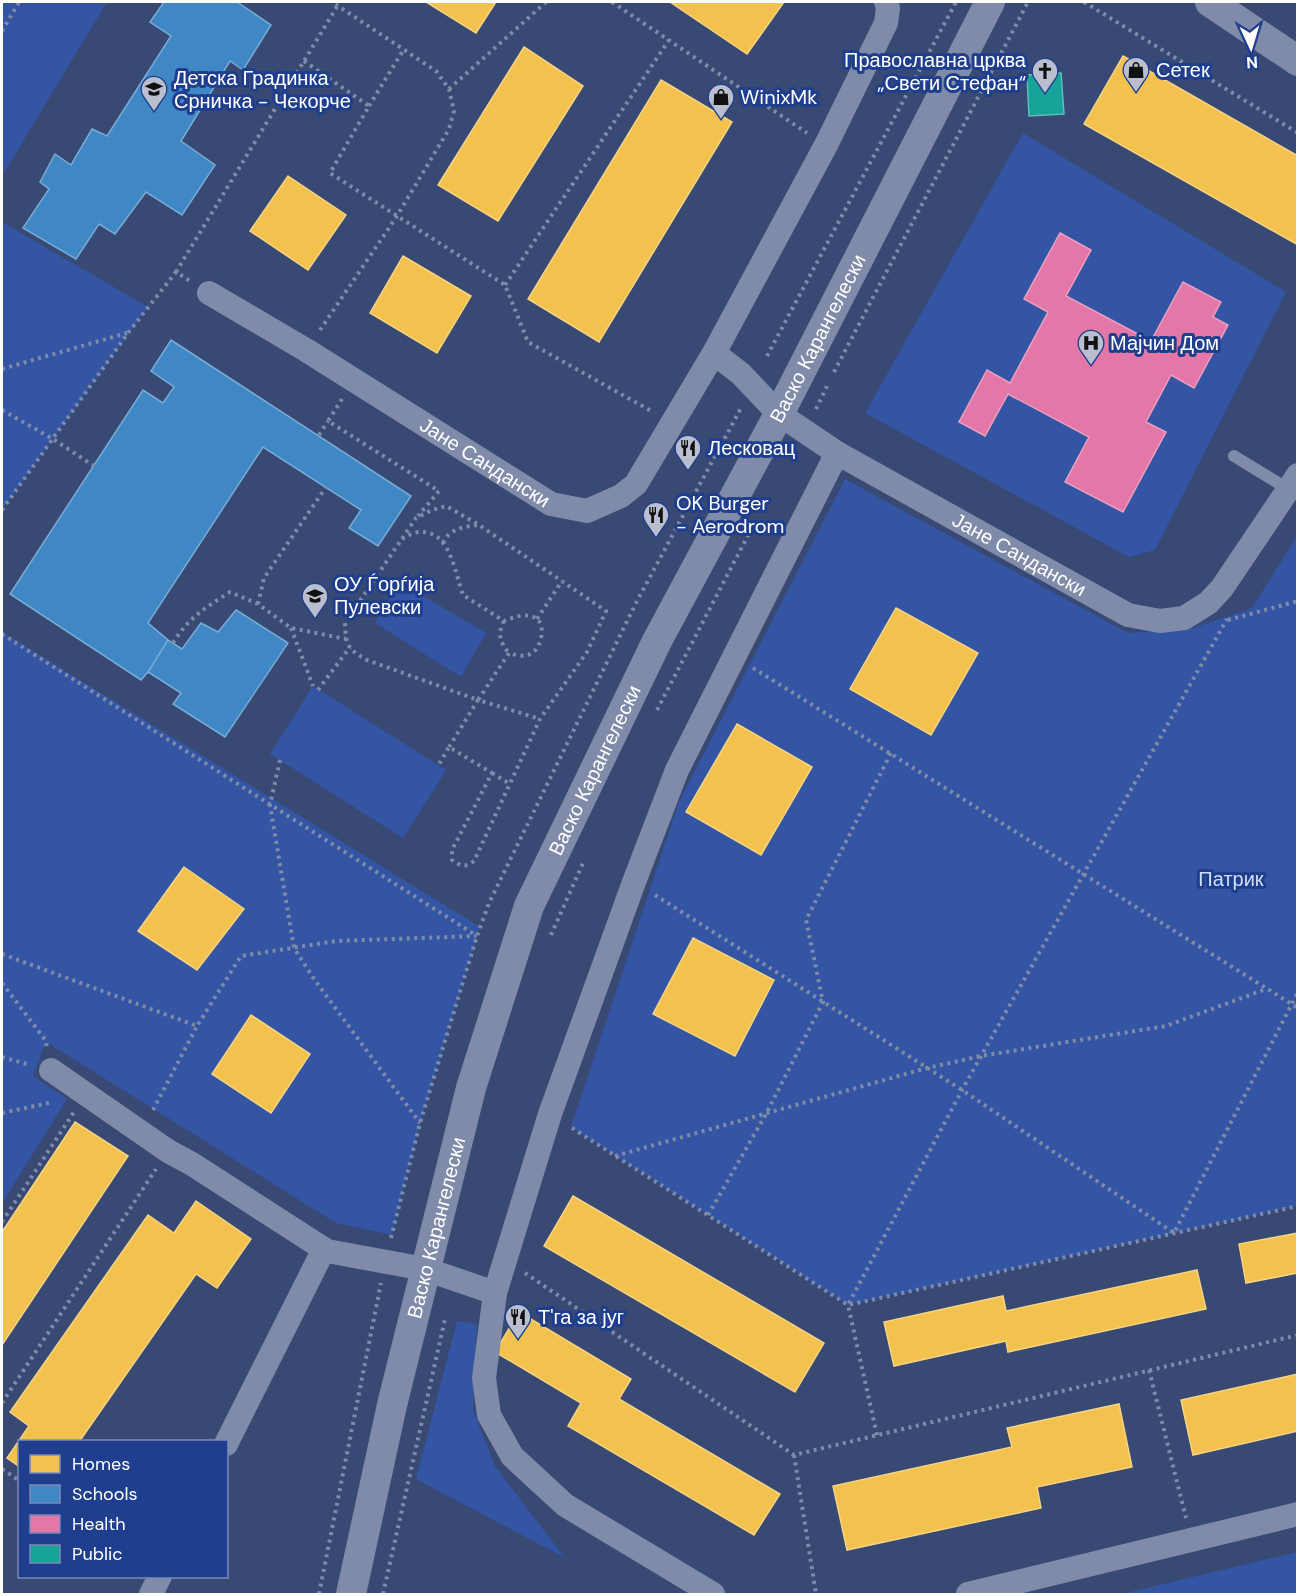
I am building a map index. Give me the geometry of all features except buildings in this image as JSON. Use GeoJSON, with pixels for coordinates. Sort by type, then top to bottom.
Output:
{"type":"FeatureCollection","features":[{"type":"Feature","properties":{"kind":"street","name":"Јане Сандански"},"geometry":{"type":"LineString","coordinates":[[209,293],[306,350],[551,504],[587,511],[621,496],[636,484],[714,353],[826,145],[886,22],[888,8],[886,2]]}},
{"type":"Feature","properties":{"kind":"street","name":"Васко Карангелески"},"geometry":{"type":"LineString","coordinates":[[351,1594],[392,1405],[471,1088],[529,906],[657,641],[779,414],[990,2]]}},
{"type":"Feature","properties":{"kind":"street"},"geometry":{"type":"LineString","coordinates":[[1210,2],[1298,61]]}},
{"type":"Feature","properties":{"kind":"street","name":"Јане Сандански"},"geometry":{"type":"LineString","coordinates":[[714,353],[741,374],[779,414],[837,453],[1128,615],[1160,621],[1184,618],[1208,603],[1222,588],[1293,482]]}},
{"type":"Feature","properties":{"kind":"street"},"geometry":{"type":"LineString","coordinates":[[713,1594],[565,1505],[512,1456],[489,1415],[484,1378],[495,1293],[550,1114],[634,882],[677,770],[837,453]]}},
{"type":"Feature","properties":{"kind":"street"},"geometry":{"type":"LineString","coordinates":[[51,1070],[168,1151],[324,1249],[425,1269],[495,1293]]}},
{"type":"Feature","properties":{"kind":"street"},"geometry":{"type":"LineString","coordinates":[[228,1440],[324,1249]]}},
{"type":"Feature","properties":{"kind":"street"},"geometry":{"type":"LineString","coordinates":[[968,1594],[1298,1514]]}},
{"type":"Feature","properties":{"kind":"street"},"geometry":{"type":"LineString","coordinates":[[151,1594],[159,1578]]}},
{"type":"Feature","properties":{"kind":"lane"},"geometry":{"type":"LineString","coordinates":[[1234,456],[1293,482]]}},
{"type":"Feature","properties":{"kind":"path"},"geometry":{"type":"LineString","coordinates":[[2,31],[19,2]]}},
{"type":"Feature","properties":{"kind":"path"},"geometry":{"type":"LineString","coordinates":[[306,350],[397,216],[449,129],[454,111],[448,89],[436,71],[332,2]]}},
{"type":"Feature","properties":{"kind":"path"},"geometry":{"type":"LineString","coordinates":[[448,89],[546,2]]}},
{"type":"Feature","properties":{"kind":"path"},"geometry":{"type":"LineString","coordinates":[[612,2],[826,145]]}},
{"type":"Feature","properties":{"kind":"path"},"geometry":{"type":"LineString","coordinates":[[767,356],[956,2]]}},
{"type":"Feature","properties":{"kind":"path"},"geometry":{"type":"LineString","coordinates":[[811,418],[1028,2]]}},
{"type":"Feature","properties":{"kind":"path"},"geometry":{"type":"LineString","coordinates":[[1084,2],[1298,134]]}},
{"type":"Feature","properties":{"kind":"path"},"geometry":{"type":"LineString","coordinates":[[2,510],[128,333],[176,272],[338,5]]}},
{"type":"Feature","properties":{"kind":"path"},"geometry":{"type":"LineString","coordinates":[[505,285],[669,40]]}},
{"type":"Feature","properties":{"kind":"path"},"geometry":{"type":"LineString","coordinates":[[404,49],[330,173],[505,285],[528,342],[672,423]]}},
{"type":"Feature","properties":{"kind":"path"},"geometry":{"type":"LineString","coordinates":[[304,61],[369,106]]}},
{"type":"Feature","properties":{"kind":"path"},"geometry":{"type":"LineString","coordinates":[[176,272],[209,293]]}},
{"type":"Feature","properties":{"kind":"path"},"geometry":{"type":"LineString","coordinates":[[2,369],[128,333]]}},
{"type":"Feature","properties":{"kind":"path"},"geometry":{"type":"LineString","coordinates":[[319,435],[354,381]]}},
{"type":"Feature","properties":{"kind":"path"},"geometry":{"type":"LineString","coordinates":[[2,410],[94,466]]}},
{"type":"Feature","properties":{"kind":"path"},"geometry":{"type":"LineString","coordinates":[[328,421],[439,491],[416,518],[345,623],[346,639],[353,652],[367,660],[478,700],[540,719]]}},
{"type":"Feature","properties":{"kind":"path"},"geometry":{"type":"LineString","coordinates":[[258,604],[264,578],[326,487]]}},
{"type":"Feature","properties":{"kind":"path"},"geometry":{"type":"LineString","coordinates":[[416,518],[446,506],[479,525],[606,611],[587,652],[540,719],[474,861],[469,865],[459,866],[452,861],[452,850],[492,773]]}},
{"type":"Feature","properties":{"kind":"path"},"geometry":{"type":"LineString","coordinates":[[656,711],[761,511]]}},
{"type":"Feature","properties":{"kind":"path"},"geometry":{"type":"LineString","coordinates":[[443,543],[451,532],[479,525]]}},
{"type":"Feature","properties":{"kind":"path"},"geometry":{"type":"LineString","coordinates":[[402,538],[419,532],[432,534],[443,543],[452,560],[463,595],[504,621],[520,616],[537,619],[542,635],[540,645],[532,653],[522,656],[509,653],[500,640],[499,634],[504,621]]}},
{"type":"Feature","properties":{"kind":"path"},"geometry":{"type":"LineString","coordinates":[[537,619],[562,581]]}},
{"type":"Feature","properties":{"kind":"path"},"geometry":{"type":"LineString","coordinates":[[173,643],[184,626],[199,612],[230,592],[258,604],[291,628],[346,639]]}},
{"type":"Feature","properties":{"kind":"path"},"geometry":{"type":"LineString","coordinates":[[877,1435],[848,1305],[962,1090],[1228,620],[1298,601]]}},
{"type":"Feature","properties":{"kind":"path"},"geometry":{"type":"LineString","coordinates":[[1208,603],[1228,620]]}},
{"type":"Feature","properties":{"kind":"path"},"geometry":{"type":"LineString","coordinates":[[291,628],[313,686]]}},
{"type":"Feature","properties":{"kind":"path"},"geometry":{"type":"LineString","coordinates":[[2,634],[477,936],[336,941],[241,956],[197,1026],[141,1133]]}},
{"type":"Feature","properties":{"kind":"path"},"geometry":{"type":"LineString","coordinates":[[318,690],[350,646]]}},
{"type":"Feature","properties":{"kind":"path"},"geometry":{"type":"LineString","coordinates":[[438,766],[509,653]]}},
{"type":"Feature","properties":{"kind":"path"},"geometry":{"type":"LineString","coordinates":[[735,656],[1298,1008]]}},
{"type":"Feature","properties":{"kind":"path"},"geometry":{"type":"LineString","coordinates":[[449,747],[510,784]]}},
{"type":"Feature","properties":{"kind":"path"},"geometry":{"type":"LineString","coordinates":[[708,1215],[765,1114],[823,1002],[806,920],[891,753]]}},
{"type":"Feature","properties":{"kind":"path"},"geometry":{"type":"LineString","coordinates":[[280,760],[270,805],[294,948],[314,980],[420,1123]]}},
{"type":"Feature","properties":{"kind":"path"},"geometry":{"type":"LineString","coordinates":[[550,937],[584,861]]}},
{"type":"Feature","properties":{"kind":"path"},"geometry":{"type":"LineString","coordinates":[[634,882],[962,1090],[1174,1233]]}},
{"type":"Feature","properties":{"kind":"path"},"geometry":{"type":"LineString","coordinates":[[2,954],[197,1026]]}},
{"type":"Feature","properties":{"kind":"path"},"geometry":{"type":"LineString","coordinates":[[2,983],[46,1041],[51,1070]]}},
{"type":"Feature","properties":{"kind":"path"},"geometry":{"type":"LineString","coordinates":[[615,1156],[927,1068],[981,1056],[1166,1026],[1266,989]]}},
{"type":"Feature","properties":{"kind":"path"},"geometry":{"type":"LineString","coordinates":[[1174,1233],[1298,992]]}},
{"type":"Feature","properties":{"kind":"path"},"geometry":{"type":"LineString","coordinates":[[2,1113],[86,1094]]}},
{"type":"Feature","properties":{"kind":"path"},"geometry":{"type":"LineString","coordinates":[[2,1222],[86,1094]]}},
{"type":"Feature","properties":{"kind":"path"},"geometry":{"type":"LineString","coordinates":[[550,1114],[848,1305],[1298,1206]]}},
{"type":"Feature","properties":{"kind":"path"},"geometry":{"type":"LineString","coordinates":[[2,1403],[168,1151]]}},
{"type":"Feature","properties":{"kind":"path"},"geometry":{"type":"LineString","coordinates":[[506,1260],[794,1455],[816,1594]]}},
{"type":"Feature","properties":{"kind":"path"},"geometry":{"type":"LineString","coordinates":[[319,1594],[386,1262]]}},
{"type":"Feature","properties":{"kind":"path"},"geometry":{"type":"LineString","coordinates":[[383,1594],[445,1319]]}},
{"type":"Feature","properties":{"kind":"path"},"geometry":{"type":"LineString","coordinates":[[794,1455],[1298,1335]]}},
{"type":"Feature","properties":{"kind":"path"},"geometry":{"type":"LineString","coordinates":[[1149,1370],[1191,1540]]}},
{"type":"Feature","properties":{"kind":"path"},"geometry":{"type":"LineString","coordinates":[[2,1469],[18,1480]]}},
{"type":"Feature","properties":{"kind":"green space"},"geometry":{"type":"Polygon","coordinates":[[[2,2],[107,2],[2,176],[2,2]]]}},
{"type":"Feature","properties":{"kind":"green space"},"geometry":{"type":"Polygon","coordinates":[[[1023,133],[1286,292],[1155,550],[1129,557],[865,413],[1023,133]]]}},
{"type":"Feature","properties":{"kind":"green space"},"geometry":{"type":"Polygon","coordinates":[[[2,222],[148,307],[2,510],[2,222]]]}},
{"type":"Feature","properties":{"kind":"green space","name":"Патрик"},"geometry":{"type":"Polygon","coordinates":[[[845,479],[1128,633],[1190,629],[1252,608],[1297,536],[1297,1206],[848,1305],[571,1127],[679,802],[845,479]]]}},
{"type":"Feature","properties":{"kind":"green space"},"geometry":{"type":"Polygon","coordinates":[[[400,582],[486,633],[461,677],[375,623],[400,582]]]}},
{"type":"Feature","properties":{"kind":"green space"},"geometry":{"type":"Polygon","coordinates":[[[2,632],[480,927],[420,1123],[392,1235],[336,1223],[46,1042],[33,1076],[67,1099],[2,1203],[2,632]]]}},
{"type":"Feature","properties":{"kind":"green space"},"geometry":{"type":"Polygon","coordinates":[[[313,686],[446,770],[403,838],[270,754],[313,686]]]}},
{"type":"Feature","properties":{"kind":"green space"},"geometry":{"type":"Polygon","coordinates":[[[457,1321],[477,1324],[473,1410],[495,1466],[565,1558],[416,1479],[457,1321]]]}},
{"type":"Feature","properties":{"kind":"green space"},"geometry":{"type":"Polygon","coordinates":[[[1297,1552],[1297,1594],[1122,1594],[1297,1552]]]}},
{"type":"Feature","properties":{"kind":"place","name":"Сетек"},"geometry":{"type":"Point","coordinates":[1136,93]}},
{"type":"Feature","properties":{"kind":"place","name":"Православна црква „Свети Стефан“"},"geometry":{"type":"Point","coordinates":[1045,94]}},
{"type":"Feature","properties":{"kind":"place","name":"Детска Градинка Срничка - Чекорче"},"geometry":{"type":"Point","coordinates":[154,112]}},
{"type":"Feature","properties":{"kind":"place","name":"WinixMk"},"geometry":{"type":"Point","coordinates":[721,120]}},
{"type":"Feature","properties":{"kind":"place","name":"Мајчин Дом"},"geometry":{"type":"Point","coordinates":[1091,366]}},
{"type":"Feature","properties":{"kind":"place","name":"Лесковац"},"geometry":{"type":"Point","coordinates":[688,471]}},
{"type":"Feature","properties":{"kind":"place","name":"OK Burger - Aerodrom"},"geometry":{"type":"Point","coordinates":[656,538]}},
{"type":"Feature","properties":{"kind":"place","name":"ОУ Ѓорѓија Пулевски"},"geometry":{"type":"Point","coordinates":[315,619]}},
{"type":"Feature","properties":{"kind":"place","name":"Т'га за југ"},"geometry":{"type":"Point","coordinates":[518,1340]}}]}
